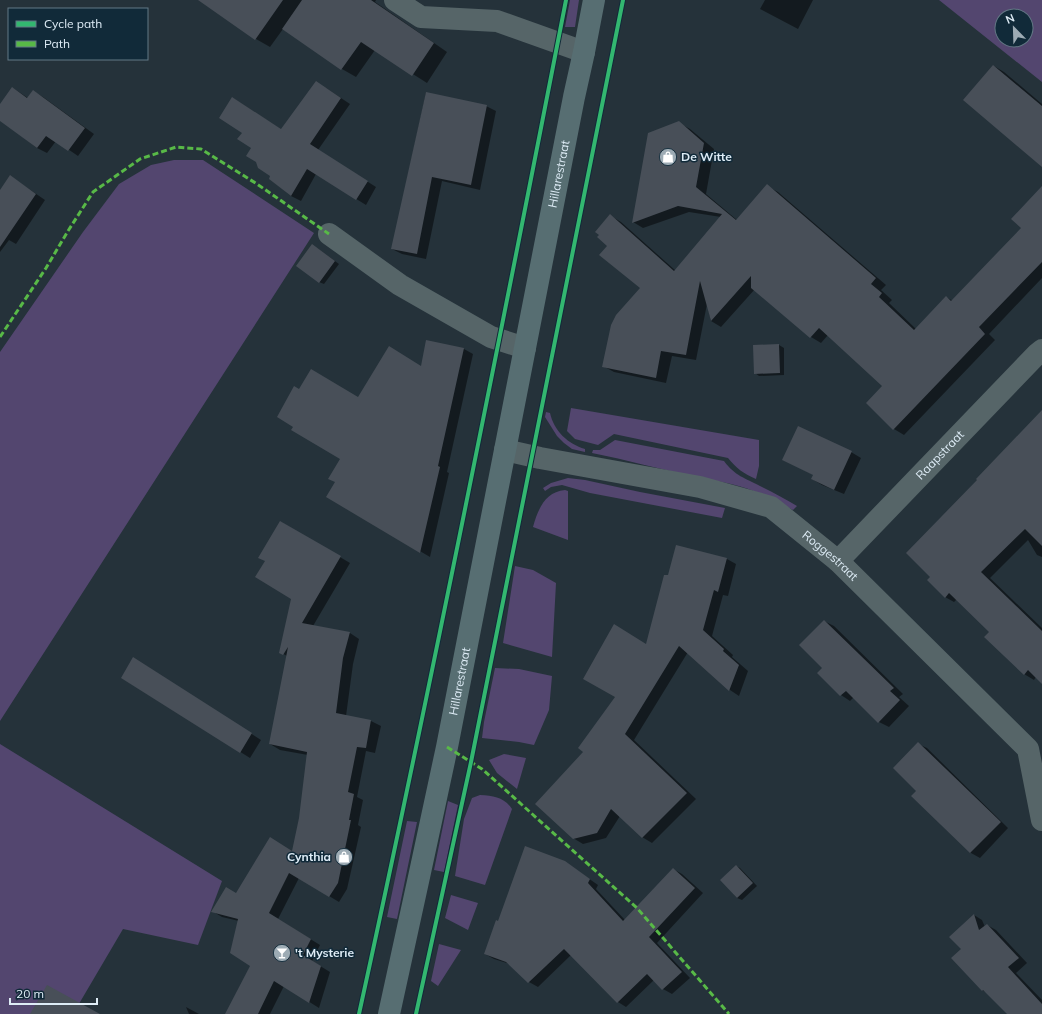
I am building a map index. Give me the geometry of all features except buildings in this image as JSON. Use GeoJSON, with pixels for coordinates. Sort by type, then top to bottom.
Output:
{"type":"FeatureCollection","features":[{"type":"Feature","properties":{"kind":"main road","name":"Hillarestraat"},"geometry":{"type":"LineString","coordinates":[[388,1014],[420,877],[447,746],[594,0]]}},
{"type":"Feature","properties":{"kind":"street"},"geometry":{"type":"LineString","coordinates":[[395,0],[421,16],[497,21],[584,52]]}},
{"type":"Feature","properties":{"kind":"street"},"geometry":{"type":"LineString","coordinates":[[329,234],[400,285],[491,336],[525,348]]}},
{"type":"Feature","properties":{"kind":"street","name":"Raapstraat"},"geometry":{"type":"LineString","coordinates":[[838,561],[1042,350]]}},
{"type":"Feature","properties":{"kind":"street","name":"Roggestraat"},"geometry":{"type":"LineString","coordinates":[[505,450],[540,458],[700,487],[771,507],[838,561],[1028,749],[1042,820]]}},
{"type":"Feature","properties":{"kind":"shaded area"},"geometry":{"type":"Polygon","coordinates":[[[570,0],[579,0],[575,27],[565,27],[570,0]]]}},
{"type":"Feature","properties":{"kind":"shaded area"},"geometry":{"type":"Polygon","coordinates":[[[939,0],[1042,0],[1042,82],[999,48],[1034,48],[1034,8],[994,8],[994,44],[939,0]]]}},
{"type":"Feature","properties":{"kind":"shaded area"},"geometry":{"type":"Polygon","coordinates":[[[174,160],[203,160],[314,233],[0,721],[0,352],[83,232],[119,184],[151,165],[174,160]]]}},
{"type":"Feature","properties":{"kind":"shaded area"},"geometry":{"type":"Polygon","coordinates":[[[571,408],[759,440],[759,466],[756,479],[740,470],[728,458],[614,434],[598,445],[575,439],[567,431],[571,408]]]}},
{"type":"Feature","properties":{"kind":"shaded area"},"geometry":{"type":"Polygon","coordinates":[[[546,412],[550,413],[558,431],[573,444],[585,449],[585,452],[572,449],[557,436],[545,417],[546,412]]]}},
{"type":"Feature","properties":{"kind":"shaded area"},"geometry":{"type":"Polygon","coordinates":[[[615,440],[724,461],[740,476],[797,506],[793,510],[763,495],[739,486],[592,453],[593,450],[600,450],[615,440]]]}},
{"type":"Feature","properties":{"kind":"shaded area"},"geometry":{"type":"Polygon","coordinates":[[[568,478],[585,480],[725,508],[722,518],[590,493],[562,485],[551,487],[545,491],[543,488],[551,483],[568,478]]]}},
{"type":"Feature","properties":{"kind":"shaded area"},"geometry":{"type":"Polygon","coordinates":[[[565,490],[568,491],[568,540],[533,527],[543,502],[552,494],[565,490]]]}},
{"type":"Feature","properties":{"kind":"shaded area"},"geometry":{"type":"Polygon","coordinates":[[[515,566],[533,570],[556,583],[552,657],[503,643],[515,566]]]}},
{"type":"Feature","properties":{"kind":"shaded area"},"geometry":{"type":"Polygon","coordinates":[[[495,668],[519,669],[552,676],[549,710],[534,745],[482,738],[495,668]]]}},
{"type":"Feature","properties":{"kind":"shaded area"},"geometry":{"type":"Polygon","coordinates":[[[0,744],[222,881],[198,945],[123,929],[73,1014],[0,1014],[0,744]]]}},
{"type":"Feature","properties":{"kind":"shaded area"},"geometry":{"type":"Polygon","coordinates":[[[504,754],[526,758],[517,789],[497,773],[489,760],[504,754]]]}},
{"type":"Feature","properties":{"kind":"shaded area"},"geometry":{"type":"Polygon","coordinates":[[[480,795],[498,798],[506,802],[512,809],[485,885],[455,876],[464,819],[472,798],[480,795]]]}},
{"type":"Feature","properties":{"kind":"shaded area"},"geometry":{"type":"Polygon","coordinates":[[[448,801],[458,805],[444,872],[434,870],[448,801]]]}},
{"type":"Feature","properties":{"kind":"shaded area"},"geometry":{"type":"Polygon","coordinates":[[[407,821],[417,822],[397,919],[387,917],[407,821]]]}},
{"type":"Feature","properties":{"kind":"shaded area"},"geometry":{"type":"Polygon","coordinates":[[[451,895],[478,903],[468,930],[445,918],[451,895]]]}},
{"type":"Feature","properties":{"kind":"shaded area"},"geometry":{"type":"Polygon","coordinates":[[[439,944],[461,950],[438,986],[431,981],[439,944]]]}},
{"type":"Feature","properties":{"kind":"marked path"},"geometry":{"type":"LineString","coordinates":[[0,337],[46,268],[93,192],[140,159],[176,147],[201,149],[257,184],[329,234]]}},
{"type":"Feature","properties":{"kind":"marked path"},"geometry":{"type":"LineString","coordinates":[[447,747],[482,769],[637,908],[729,1014]]}},
{"type":"Feature","properties":{"kind":"cycle path"},"geometry":{"type":"LineString","coordinates":[[359,1014],[466,508],[566,0]]}},
{"type":"Feature","properties":{"kind":"cycle path"},"geometry":{"type":"LineString","coordinates":[[416,1014],[471,762],[623,0]]}},
{"type":"Feature","properties":{"kind":"place","name":"De Witte"},"geometry":{"type":"Point","coordinates":[668,157]}},
{"type":"Feature","properties":{"kind":"place","name":"Cynthia"},"geometry":{"type":"Point","coordinates":[344,857]}},
{"type":"Feature","properties":{"kind":"place","name":"'t Mysterie"},"geometry":{"type":"Point","coordinates":[282,953]}}]}
